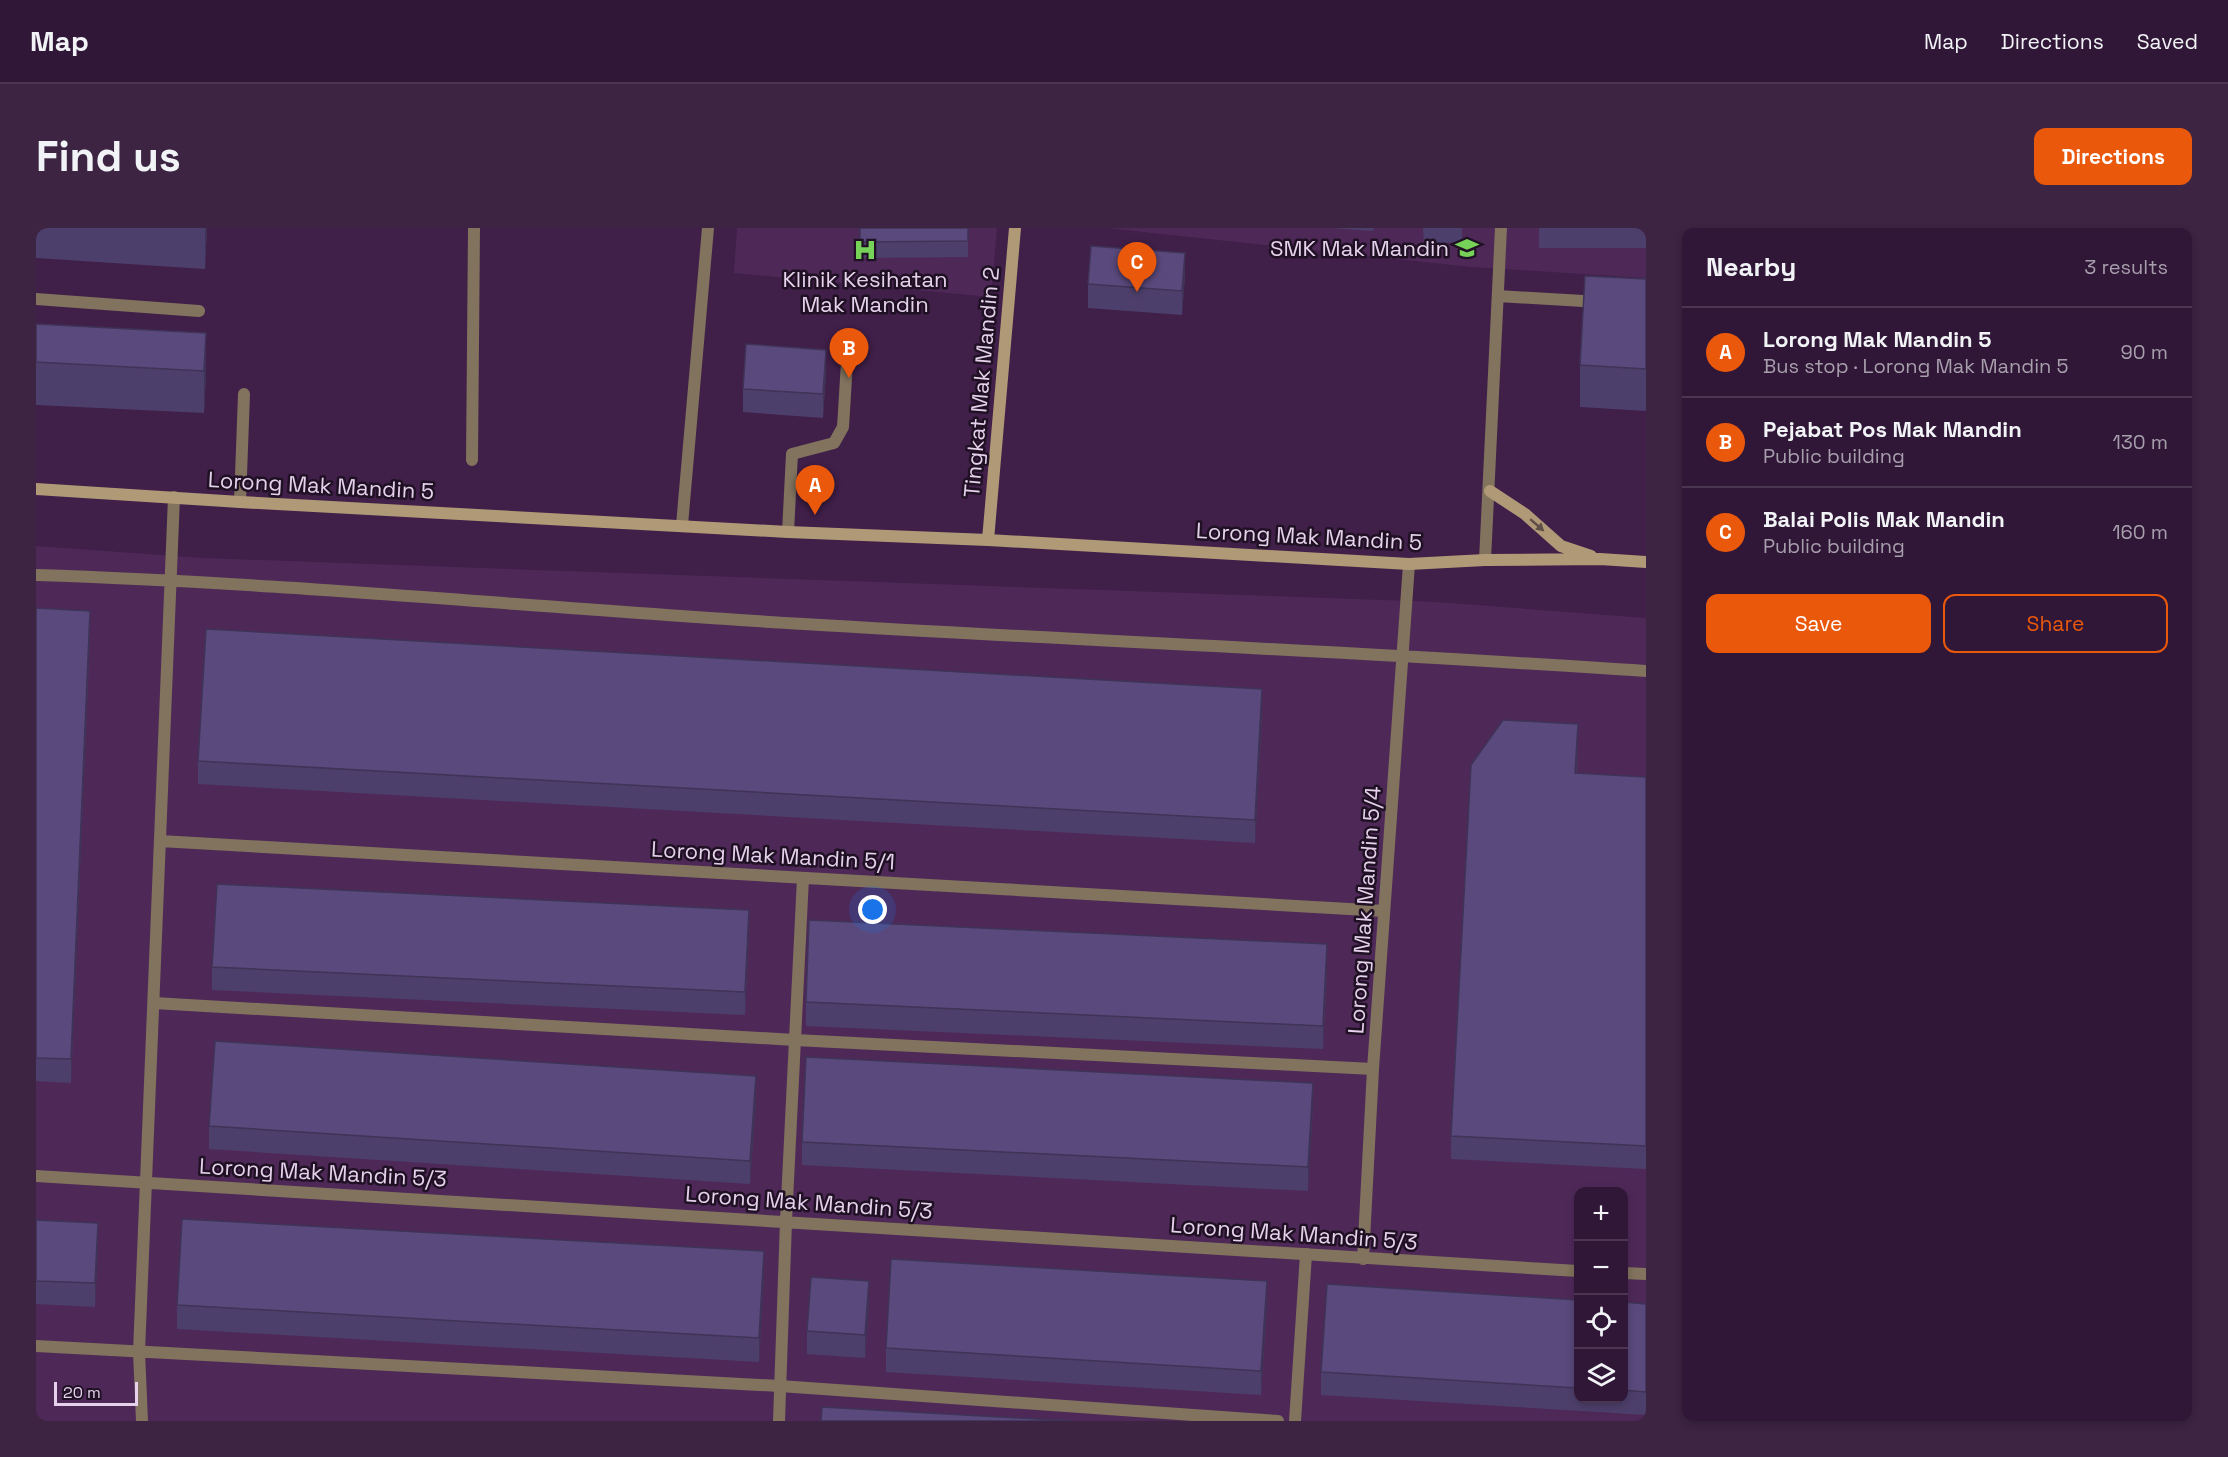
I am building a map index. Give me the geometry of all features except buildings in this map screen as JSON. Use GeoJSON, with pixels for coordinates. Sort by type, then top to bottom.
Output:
{"type":"FeatureCollection","features":[{"type":"Feature","properties":{"kind":"street"},"geometry":{"type":"LineString","coordinates":[[472,460],[474,228]]}},
{"type":"Feature","properties":{"kind":"street"},"geometry":{"type":"LineString","coordinates":[[682,525],[708,228]]}},
{"type":"Feature","properties":{"kind":"street","name":"Tingkat Mak Mandin 2"},"geometry":{"type":"LineString","coordinates":[[988,540],[1015,228]]}},
{"type":"Feature","properties":{"kind":"street"},"geometry":{"type":"LineString","coordinates":[[1485,560],[1501,228]]}},
{"type":"Feature","properties":{"kind":"street"},"geometry":{"type":"LineString","coordinates":[[1498,296],[1612,303]]}},
{"type":"Feature","properties":{"kind":"street"},"geometry":{"type":"LineString","coordinates":[[36,299],[199,310]]}},
{"type":"Feature","properties":{"kind":"street"},"geometry":{"type":"LineString","coordinates":[[788,532],[792,454],[834,443],[843,427],[847,362]]}},
{"type":"Feature","properties":{"kind":"street"},"geometry":{"type":"LineString","coordinates":[[240,502],[244,394]]}},
{"type":"Feature","properties":{"kind":"street","name":"Lorong Mak Mandin 5"},"geometry":{"type":"LineString","coordinates":[[36,489],[788,532],[988,540],[1409,564],[1485,560],[1600,559],[1646,562]]}},
{"type":"Feature","properties":{"kind":"street"},"geometry":{"type":"LineString","coordinates":[[1490,491],[1525,514],[1561,546],[1600,559]]}},
{"type":"Feature","properties":{"kind":"street"},"geometry":{"type":"LineString","coordinates":[[142,1421],[139,1352],[174,497]]}},
{"type":"Feature","properties":{"kind":"street","name":"Lorong Mak Mandin 5/4"},"geometry":{"type":"LineString","coordinates":[[1363,1259],[1373,1069],[1409,564]]}},
{"type":"Feature","properties":{"kind":"street"},"geometry":{"type":"LineString","coordinates":[[36,575],[170,579],[803,624],[1646,670]]}},
{"type":"Feature","properties":{"kind":"street","name":"Lorong Mak Mandin 5/1"},"geometry":{"type":"LineString","coordinates":[[160,841],[1384,910]]}},
{"type":"Feature","properties":{"kind":"street"},"geometry":{"type":"LineString","coordinates":[[780,1421],[786,1221],[803,878]]}},
{"type":"Feature","properties":{"kind":"street"},"geometry":{"type":"LineString","coordinates":[[154,1003],[795,1040],[1373,1069]]}},
{"type":"Feature","properties":{"kind":"street","name":"Lorong Mak Mandin 5/3"},"geometry":{"type":"LineString","coordinates":[[36,1176],[1574,1271]]}},
{"type":"Feature","properties":{"kind":"street"},"geometry":{"type":"LineString","coordinates":[[1295,1421],[1306,1254]]}},
{"type":"Feature","properties":{"kind":"street"},"geometry":{"type":"LineString","coordinates":[[1628,1273],[1646,1274]]}},
{"type":"Feature","properties":{"kind":"street"},"geometry":{"type":"LineString","coordinates":[[36,1346],[780,1386],[1278,1421]]}},
{"type":"Feature","properties":{"kind":"shaded area","name":"Klinik Kesihatan Mak Mandin"},"geometry":{"type":"Polygon","coordinates":[[[737,228],[997,228],[991,297],[734,273],[737,228]]]}},
{"type":"Feature","properties":{"kind":"shaded area","name":"SMK Mak Mandin"},"geometry":{"type":"Polygon","coordinates":[[[1106,228],[1646,228],[1646,278],[1471,267],[1106,228]]]}},
{"type":"Feature","properties":{"kind":"shaded area"},"geometry":{"type":"Polygon","coordinates":[[[36,546],[203,558],[1437,602],[1646,618],[1646,1421],[36,1421],[36,546]]]}},
{"type":"Feature","properties":{"kind":"place","name":"SMK Mak Mandin"},"geometry":{"type":"Point","coordinates":[1467,248]}},
{"type":"Feature","properties":{"kind":"place","name":"Klinik Kesihatan Mak Mandin"},"geometry":{"type":"Point","coordinates":[865,250]}},
{"type":"Feature","properties":{"kind":"place","name":"Balai Polis Mak Mandin"},"geometry":{"type":"Point","coordinates":[1137,292]}},
{"type":"Feature","properties":{"kind":"place","name":"Pejabat Pos Mak Mandin"},"geometry":{"type":"Point","coordinates":[849,378]}},
{"type":"Feature","properties":{"kind":"place","name":"Lorong Mak Mandin 5"},"geometry":{"type":"Point","coordinates":[815,515]}}]}
